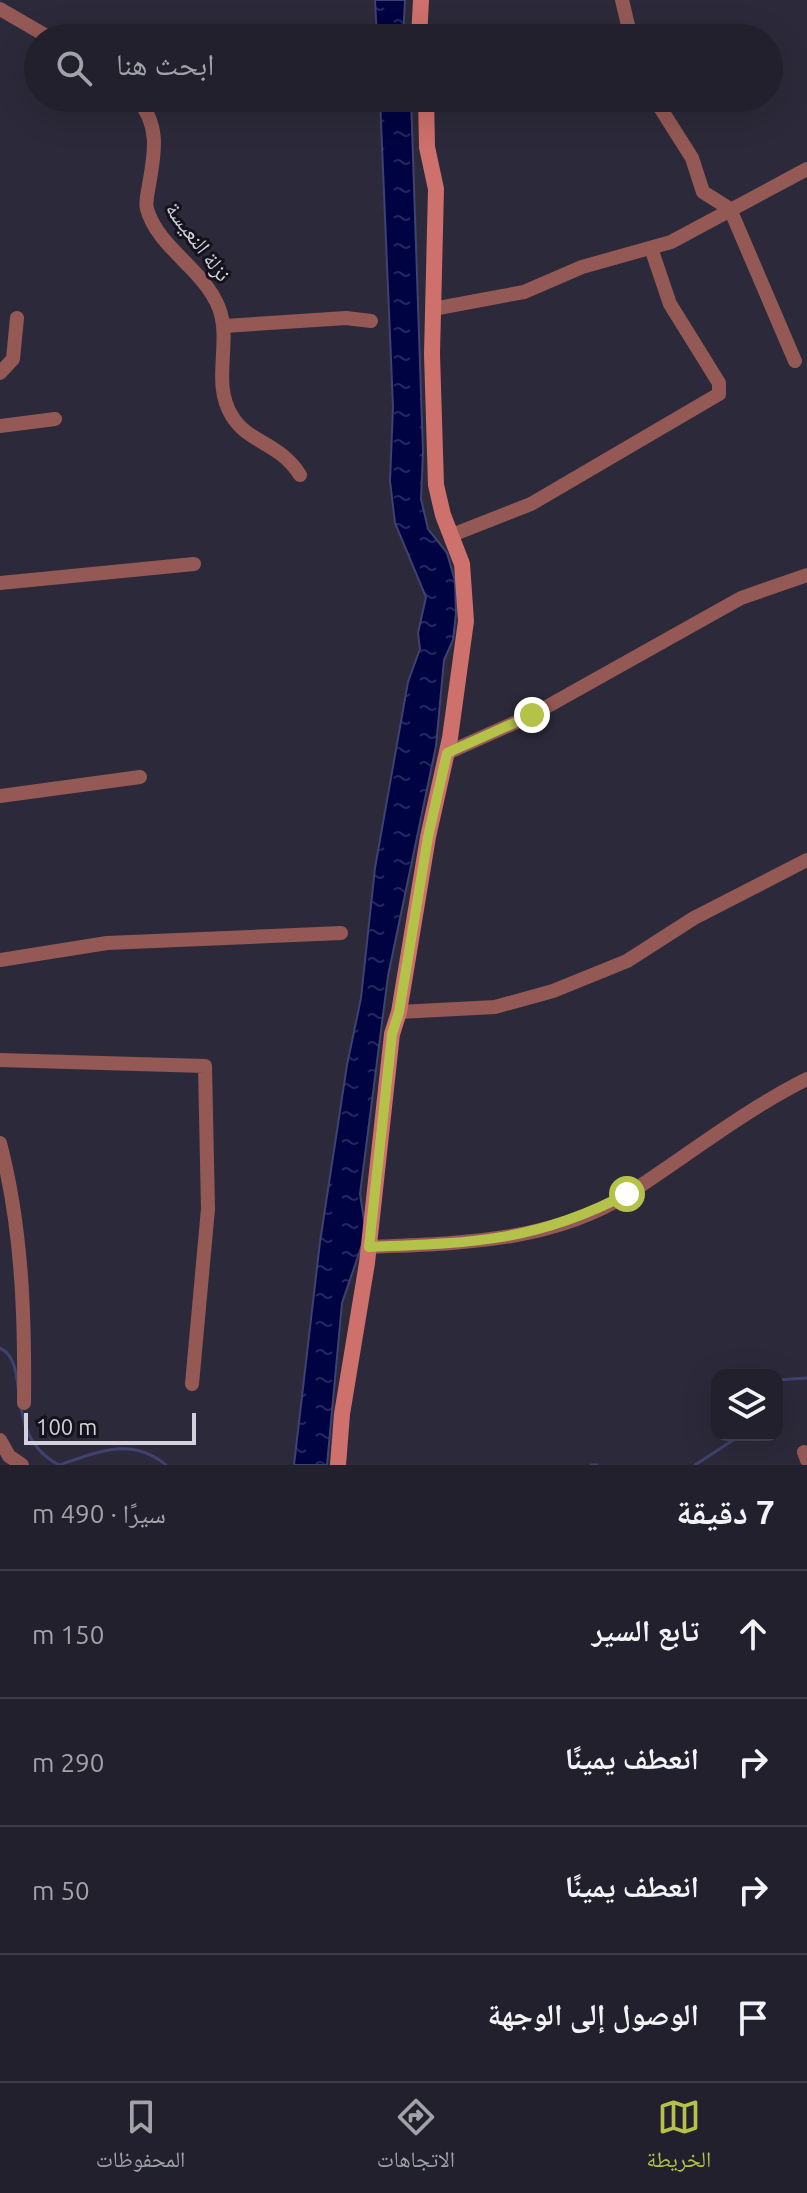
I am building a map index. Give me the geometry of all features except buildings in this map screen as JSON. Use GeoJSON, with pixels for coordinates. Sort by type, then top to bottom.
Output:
{"type":"FeatureCollection","features":[{"type":"Feature","properties":{"kind":"street"},"geometry":{"type":"LineString","coordinates":[[420,24],[421,0]]}},
{"type":"Feature","properties":{"kind":"street"},"geometry":{"type":"LineString","coordinates":[[622,0],[628,24]]}},
{"type":"Feature","properties":{"kind":"street"},"geometry":{"type":"LineString","coordinates":[[0,9],[26,24]]}},
{"type":"Feature","properties":{"kind":"street","name":"نزلة النعيسة"},"geometry":{"type":"LineString","coordinates":[[146,112],[156,137],[147,198],[148,212],[161,234],[212,293],[224,326],[223,389],[227,408],[243,430],[279,450],[300,475]]}},
{"type":"Feature","properties":{"kind":"street"},"geometry":{"type":"LineString","coordinates":[[338,1465],[342,1414],[369,1247],[392,1034],[399,1012],[428,837],[447,753],[466,621],[465,584],[436,485],[433,309],[436,189],[427,147],[426,112]]}},
{"type":"Feature","properties":{"kind":"street"},"geometry":{"type":"LineString","coordinates":[[663,112],[692,158],[703,192],[730,209],[795,361]]}},
{"type":"Feature","properties":{"kind":"street"},"geometry":{"type":"LineString","coordinates":[[433,309],[524,292],[582,267],[671,242],[807,169]]}},
{"type":"Feature","properties":{"kind":"street"},"geometry":{"type":"LineString","coordinates":[[452,535],[531,504],[719,394],[719,383],[670,304],[651,248]]}},
{"type":"Feature","properties":{"kind":"street"},"geometry":{"type":"LineString","coordinates":[[0,373],[13,359],[17,318]]}},
{"type":"Feature","properties":{"kind":"street"},"geometry":{"type":"LineString","coordinates":[[224,326],[346,318],[371,321]]}},
{"type":"Feature","properties":{"kind":"street"},"geometry":{"type":"LineString","coordinates":[[0,426],[55,419]]}},
{"type":"Feature","properties":{"kind":"street"},"geometry":{"type":"LineString","coordinates":[[0,583],[194,564]]}},
{"type":"Feature","properties":{"kind":"street"},"geometry":{"type":"LineString","coordinates":[[447,753],[532,715],[741,598],[807,575]]}},
{"type":"Feature","properties":{"kind":"street"},"geometry":{"type":"LineString","coordinates":[[0,796],[140,777]]}},
{"type":"Feature","properties":{"kind":"street"},"geometry":{"type":"LineString","coordinates":[[399,1012],[495,1007],[553,991],[627,961],[694,918],[807,860]]}},
{"type":"Feature","properties":{"kind":"street"},"geometry":{"type":"LineString","coordinates":[[0,960],[107,943],[341,933]]}},
{"type":"Feature","properties":{"kind":"street"},"geometry":{"type":"LineString","coordinates":[[0,1060],[205,1066],[208,1209],[192,1384]]}},
{"type":"Feature","properties":{"kind":"street"},"geometry":{"type":"LineString","coordinates":[[369,1247],[478,1242],[517,1236],[584,1214],[627,1194],[710,1135],[807,1079]]}},
{"type":"Feature","properties":{"kind":"street"},"geometry":{"type":"LineString","coordinates":[[0,1143],[15,1225],[24,1313],[24,1403]]}},
{"type":"Feature","properties":{"kind":"street"},"geometry":{"type":"LineString","coordinates":[[0,1440],[9,1456],[22,1465]]}},
{"type":"Feature","properties":{"kind":"water"},"geometry":{"type":"Polygon","coordinates":[[[375,0],[405,0],[404,24],[376,24],[375,0]]]}},
{"type":"Feature","properties":{"kind":"water"},"geometry":{"type":"Polygon","coordinates":[[[381,112],[411,112],[423,452],[421,499],[428,529],[447,553],[455,581],[456,613],[453,640],[444,660],[436,746],[388,976],[360,1194],[366,1233],[342,1303],[327,1465],[294,1465],[320,1242],[347,1065],[361,998],[375,868],[408,682],[420,649],[418,633],[426,597],[395,523],[390,481],[393,407],[381,112]]]}},
{"type":"Feature","properties":{"kind":"waterway"},"geometry":{"type":"LineString","coordinates":[[0,1348],[10,1356],[15,1368],[23,1418],[30,1436],[41,1452],[59,1465],[114,1449],[140,1451],[166,1465]]}},
{"type":"Feature","properties":{"kind":"waterway"},"geometry":{"type":"LineString","coordinates":[[783,1380],[807,1378]]}},
{"type":"Feature","properties":{"kind":"waterway"},"geometry":{"type":"LineString","coordinates":[[695,1465],[732,1441]]}},
{"type":"Feature","properties":{"kind":"waterway"},"geometry":{"type":"LineString","coordinates":[[591,1465],[597,1465]]}},
{"type":"Feature","properties":{"kind":"route"},"geometry":{"type":"LineString","coordinates":[[532,715],[447,753],[428,837],[399,1012],[392,1034],[373,1183],[369,1247],[478,1242],[517,1236],[584,1214],[627,1194]]}}]}
